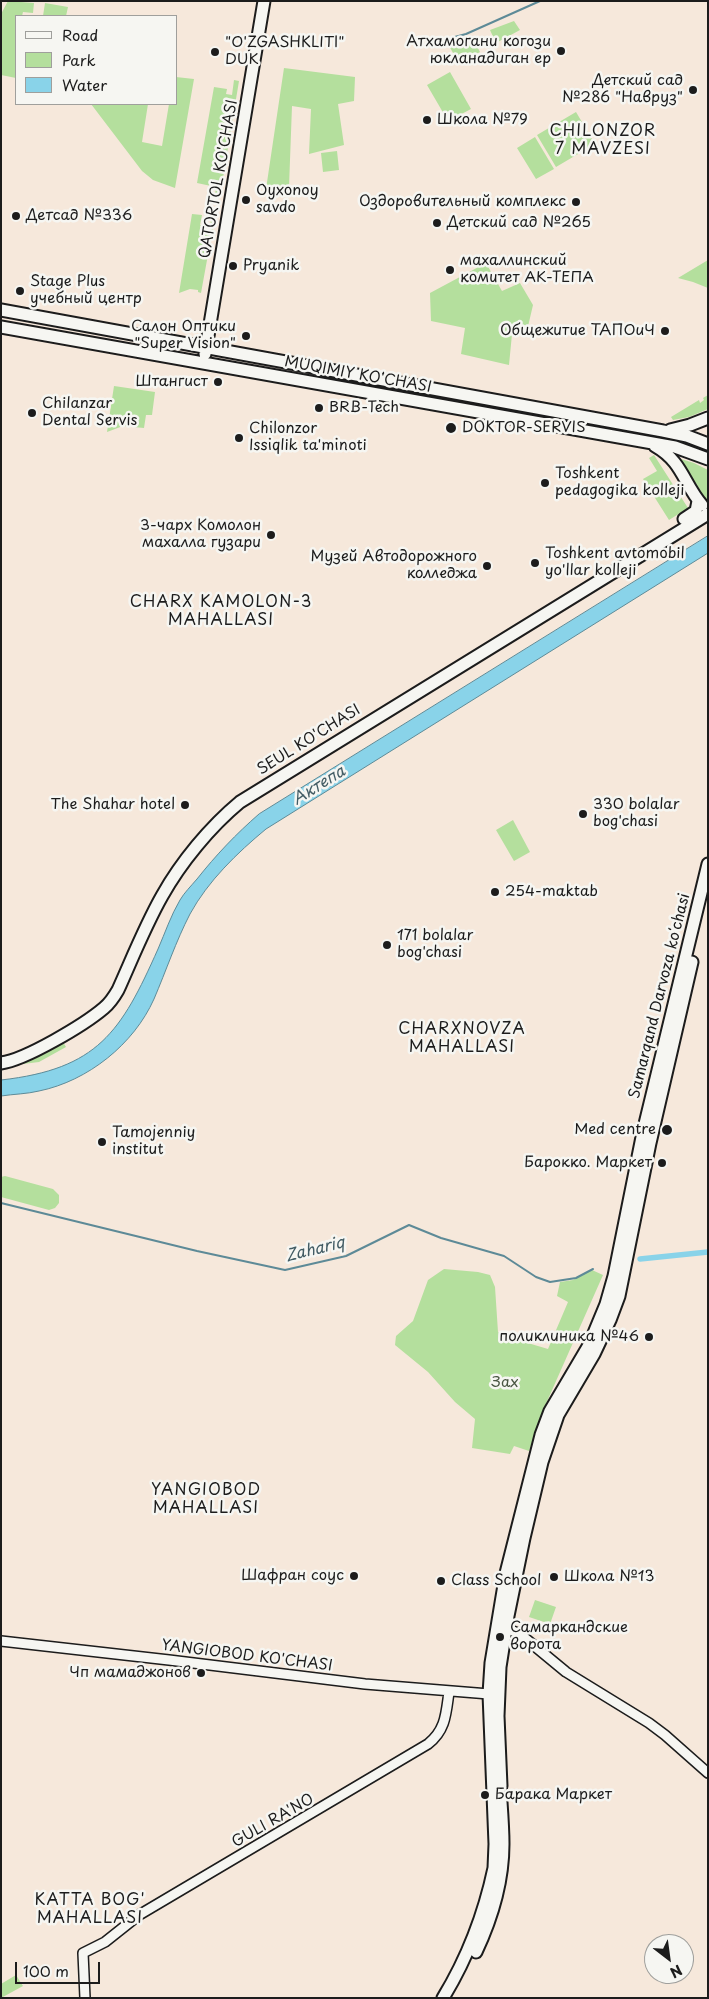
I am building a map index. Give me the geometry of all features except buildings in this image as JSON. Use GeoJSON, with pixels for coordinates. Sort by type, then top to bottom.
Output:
{"type":"FeatureCollection","features":[{"type":"Feature","properties":{"kind":"main road","name":"QATORTOL KO'CHASI"},"geometry":{"type":"LineString","coordinates":[[257,1],[257,24]]}},
{"type":"Feature","properties":{"kind":"main road","name":"QATORTOL KO'CHASI"},"geometry":{"type":"LineString","coordinates":[[199,362],[257,24],[264,1]]}},
{"type":"Feature","properties":{"kind":"main road","name":"MUQIMIY KO'CHASI"},"geometry":{"type":"LineString","coordinates":[[1,310],[663,431],[687,436],[708,444]]}},
{"type":"Feature","properties":{"kind":"main road"},"geometry":{"type":"LineString","coordinates":[[85,342],[90,335],[88,326]]}},
{"type":"Feature","properties":{"kind":"main road","name":"MUQIMIY KO'CHASI"},"geometry":{"type":"LineString","coordinates":[[1,327],[683,449],[708,459]]}},
{"type":"Feature","properties":{"kind":"main road"},"geometry":{"type":"LineString","coordinates":[[316,383],[319,368]]}},
{"type":"Feature","properties":{"kind":"main road"},"geometry":{"type":"LineString","coordinates":[[456,408],[453,400],[460,394]]}},
{"type":"Feature","properties":{"kind":"main road"},"geometry":{"type":"LineString","coordinates":[[663,431],[690,426],[708,418]]}},
{"type":"Feature","properties":{"kind":"main road"},"geometry":{"type":"LineString","coordinates":[[644,442],[662,450],[673,459],[698,500],[708,509]]}},
{"type":"Feature","properties":{"kind":"main road","name":"SEUL KO'CHASI"},"geometry":{"type":"LineString","coordinates":[[1,1057],[17,1054],[29,1048],[90,1011],[106,999],[146,914],[167,877],[202,833],[236,798],[694,513],[698,508],[698,500]]}},
{"type":"Feature","properties":{"kind":"main road","name":"SEUL KO'CHASI"},"geometry":{"type":"LineString","coordinates":[[1,1063],[16,1060],[31,1053],[91,1017],[108,1004],[118,990],[162,896],[178,872],[212,829],[240,802],[708,514]]}},
{"type":"Feature","properties":{"kind":"main road","name":"Samarqand Darvoza koʻchasi"},"geometry":{"type":"LineString","coordinates":[[443,1998],[474,1939],[489,1893],[494,1868],[491,1663],[549,1438],[558,1415],[608,1327],[619,1296],[622,1261],[645,1123],[708,864]]}},
{"type":"Feature","properties":{"kind":"main road","name":"Samarqand Darvoza koʻchasi"},"geometry":{"type":"LineString","coordinates":[[622,1261],[708,895]]}},
{"type":"Feature","properties":{"kind":"main road","name":"Samarqand Darvoza koʻchasi"},"geometry":{"type":"LineString","coordinates":[[452,1998],[470,1967],[481,1942],[490,1919],[501,1876],[503,1844],[498,1690],[501,1626]]}},
{"type":"Feature","properties":{"kind":"street"},"geometry":{"type":"LineString","coordinates":[[501,1626],[520,1634],[566,1672],[657,1729],[708,1773]]}},
{"type":"Feature","properties":{"kind":"street","name":"YANGIOBOD KO'CHASI"},"geometry":{"type":"LineString","coordinates":[[1,1641],[365,1684],[490,1694]]}},
{"type":"Feature","properties":{"kind":"street","name":"GULI RA'NO"},"geometry":{"type":"LineString","coordinates":[[85,1998],[83,1954],[105,1942],[139,1915],[428,1744],[438,1735],[444,1724],[449,1692]]}},
{"type":"Feature","properties":{"kind":"green space"},"geometry":{"type":"Polygon","coordinates":[[[8,1],[34,3],[33,13],[23,12],[22,15],[15,15],[15,78],[1,75],[1,14],[8,1]]]}},
{"type":"Feature","properties":{"kind":"green space"},"geometry":{"type":"Polygon","coordinates":[[[45,3],[68,7],[66,15],[43,15],[45,3]]]}},
{"type":"Feature","properties":{"kind":"green space"},"geometry":{"type":"Polygon","coordinates":[[[514,21],[520,30],[496,43],[490,30],[514,21]]]}},
{"type":"Feature","properties":{"kind":"green space"},"geometry":{"type":"Polygon","coordinates":[[[472,37],[480,52],[459,63],[449,46],[472,37]]]}},
{"type":"Feature","properties":{"kind":"green space"},"geometry":{"type":"Polygon","coordinates":[[[284,68],[355,77],[354,101],[338,104],[344,145],[309,154],[311,109],[292,106],[289,187],[266,189],[284,68]]]}},
{"type":"Feature","properties":{"kind":"green space"},"geometry":{"type":"Polygon","coordinates":[[[450,72],[471,109],[448,121],[427,85],[450,72]]]}},
{"type":"Feature","properties":{"kind":"green space"},"geometry":{"type":"Polygon","coordinates":[[[178,77],[194,79],[175,188],[153,180],[142,171],[92,105],[148,105],[142,142],[162,146],[169,105],[178,105],[178,77]]]}},
{"type":"Feature","properties":{"kind":"green space"},"geometry":{"type":"Polygon","coordinates":[[[234,80],[239,81],[220,196],[215,195],[216,187],[197,183],[214,87],[227,89],[226,94],[232,95],[234,80]]]}},
{"type":"Feature","properties":{"kind":"green space"},"geometry":{"type":"Polygon","coordinates":[[[576,112],[595,144],[556,167],[537,135],[576,112]]]}},
{"type":"Feature","properties":{"kind":"green space"},"geometry":{"type":"Polygon","coordinates":[[[535,137],[554,169],[536,179],[517,148],[535,137]]]}},
{"type":"Feature","properties":{"kind":"green space"},"geometry":{"type":"Polygon","coordinates":[[[337,151],[339,170],[323,172],[321,153],[337,151]]]}},
{"type":"Feature","properties":{"kind":"green space"},"geometry":{"type":"Polygon","coordinates":[[[192,214],[202,215],[200,225],[210,226],[212,215],[215,216],[201,293],[198,290],[190,289],[179,293],[192,214]]]}},
{"type":"Feature","properties":{"kind":"green space"},"geometry":{"type":"Polygon","coordinates":[[[708,260],[708,288],[678,278],[708,260]]]}},
{"type":"Feature","properties":{"kind":"green space"},"geometry":{"type":"Polygon","coordinates":[[[486,263],[502,291],[520,283],[533,305],[526,335],[512,334],[509,365],[461,354],[465,328],[431,321],[430,293],[486,263]]]}},
{"type":"Feature","properties":{"kind":"green space"},"geometry":{"type":"Polygon","coordinates":[[[114,386],[155,392],[152,415],[146,415],[144,428],[123,426],[107,432],[114,386]]]}},
{"type":"Feature","properties":{"kind":"green space"},"geometry":{"type":"Polygon","coordinates":[[[708,395],[708,409],[689,417],[673,420],[671,417],[699,400],[700,403],[708,395]]]}},
{"type":"Feature","properties":{"kind":"green space"},"geometry":{"type":"Polygon","coordinates":[[[654,455],[688,508],[669,520],[643,479],[657,471],[649,458],[654,455]]]}},
{"type":"Feature","properties":{"kind":"green space"},"geometry":{"type":"Polygon","coordinates":[[[681,459],[708,470],[708,503],[681,459]]]}},
{"type":"Feature","properties":{"kind":"green space"},"geometry":{"type":"Polygon","coordinates":[[[513,820],[530,852],[514,861],[496,830],[513,820]]]}},
{"type":"Feature","properties":{"kind":"green space"},"geometry":{"type":"Polygon","coordinates":[[[63,1042],[66,1047],[39,1062],[23,1064],[22,1062],[49,1047],[63,1042]]]}},
{"type":"Feature","properties":{"kind":"green space"},"geometry":{"type":"Polygon","coordinates":[[[5,1176],[53,1189],[59,1195],[59,1203],[55,1208],[49,1210],[1,1197],[1,1177],[5,1176]]]}},
{"type":"Feature","properties":{"kind":"green space","name":"Зах"},"geometry":{"type":"Polygon","coordinates":[[[444,1269],[490,1275],[495,1287],[498,1332],[548,1349],[568,1302],[557,1296],[560,1282],[573,1280],[592,1270],[603,1275],[541,1415],[529,1451],[514,1446],[510,1454],[472,1448],[475,1419],[455,1402],[428,1372],[395,1345],[396,1336],[413,1321],[428,1280],[444,1269]]]}},
{"type":"Feature","properties":{"kind":"green space"},"geometry":{"type":"Polygon","coordinates":[[[535,1600],[556,1607],[550,1624],[529,1617],[535,1600]]]}},
{"type":"Feature","properties":{"kind":"green space"},"geometry":{"type":"Polygon","coordinates":[[[16,1975],[23,1986],[1,1998],[1,1984],[16,1975]]]}},
{"type":"Feature","properties":{"kind":"water","name":"Актепа"},"geometry":{"type":"Polygon","coordinates":[[[708,536],[708,553],[266,829],[224,868],[197,902],[180,935],[154,999],[134,1031],[122,1045],[92,1069],[75,1079],[39,1091],[1,1096],[1,1080],[34,1075],[61,1067],[84,1056],[102,1042],[118,1024],[132,1003],[182,897],[219,853],[259,814],[708,536]]]}},
{"type":"Feature","properties":{"kind":"waterway"},"geometry":{"type":"LineString","coordinates":[[428,44],[466,34],[540,1]]}},
{"type":"Feature","properties":{"kind":"waterway","name":"Zahariq"},"geometry":{"type":"LineString","coordinates":[[1,1203],[197,1251],[285,1270],[346,1256],[409,1225],[441,1238],[504,1256],[536,1277],[550,1282],[576,1278],[593,1269]]}},
{"type":"Feature","properties":{"kind":"waterway"},"geometry":{"type":"LineString","coordinates":[[640,1259],[708,1252]]}},
{"type":"Feature","properties":{"kind":"place","name":"Атхамогани когози юкланадиган ер"},"geometry":{"type":"Point","coordinates":[561,51]}},
{"type":"Feature","properties":{"kind":"place","name":"\"O'ZGASHKLITI\" DUK"},"geometry":{"type":"Point","coordinates":[215,52]}},
{"type":"Feature","properties":{"kind":"place","name":"Детский сад №286 \"Навруз\""},"geometry":{"type":"Point","coordinates":[693,90]}},
{"type":"Feature","properties":{"kind":"place","name":"Школа №79"},"geometry":{"type":"Point","coordinates":[427,120]}},
{"type":"Feature","properties":{"kind":"place","name":"Oyxonoy savdo"},"geometry":{"type":"Point","coordinates":[246,200]}},
{"type":"Feature","properties":{"kind":"place","name":"Оздоровительный комплекс"},"geometry":{"type":"Point","coordinates":[576,202]}},
{"type":"Feature","properties":{"kind":"place","name":"Детсад №336"},"geometry":{"type":"Point","coordinates":[16,216]}},
{"type":"Feature","properties":{"kind":"place","name":"Детский сад №265"},"geometry":{"type":"Point","coordinates":[437,223]}},
{"type":"Feature","properties":{"kind":"place","name":"Pryanik"},"geometry":{"type":"Point","coordinates":[233,266]}},
{"type":"Feature","properties":{"kind":"place","name":"махаллинский комитет АК-ТЕПА"},"geometry":{"type":"Point","coordinates":[450,270]}},
{"type":"Feature","properties":{"kind":"place","name":"Stage Plus учебный центр"},"geometry":{"type":"Point","coordinates":[20,291]}},
{"type":"Feature","properties":{"kind":"place","name":"Общежитие ТАПОиЧ"},"geometry":{"type":"Point","coordinates":[665,331]}},
{"type":"Feature","properties":{"kind":"place","name":"Салон Оптики \"Super Vision\""},"geometry":{"type":"Point","coordinates":[246,336]}},
{"type":"Feature","properties":{"kind":"place","name":"Штангист"},"geometry":{"type":"Point","coordinates":[218,382]}},
{"type":"Feature","properties":{"kind":"place","name":"BRB-Tech"},"geometry":{"type":"Point","coordinates":[319,408]}},
{"type":"Feature","properties":{"kind":"place","name":"Chilаnzаr Dental Servis"},"geometry":{"type":"Point","coordinates":[32,413]}},
{"type":"Feature","properties":{"kind":"place","name":"DOKTOR-SERVIS"},"geometry":{"type":"Point","coordinates":[451,428]}},
{"type":"Feature","properties":{"kind":"place","name":"Chilonzor Issiqlik ta'minoti"},"geometry":{"type":"Point","coordinates":[239,438]}},
{"type":"Feature","properties":{"kind":"place","name":"Toshkent pedagogika kolleji"},"geometry":{"type":"Point","coordinates":[545,483]}},
{"type":"Feature","properties":{"kind":"place","name":"3-чарх Комолон махалла гузари"},"geometry":{"type":"Point","coordinates":[271,535]}},
{"type":"Feature","properties":{"kind":"place","name":"Toshkent avtomobil yo'llar kolleji"},"geometry":{"type":"Point","coordinates":[535,563]}},
{"type":"Feature","properties":{"kind":"place","name":"Музей Автодорожного колледжа"},"geometry":{"type":"Point","coordinates":[487,566]}},
{"type":"Feature","properties":{"kind":"place","name":"The Shahar hotel"},"geometry":{"type":"Point","coordinates":[185,805]}},
{"type":"Feature","properties":{"kind":"place","name":"330 bolalar bog'chasi"},"geometry":{"type":"Point","coordinates":[583,814]}},
{"type":"Feature","properties":{"kind":"place","name":"254-maktab"},"geometry":{"type":"Point","coordinates":[495,892]}},
{"type":"Feature","properties":{"kind":"place","name":"171 bolalar bog'chasi"},"geometry":{"type":"Point","coordinates":[387,945]}},
{"type":"Feature","properties":{"kind":"place","name":"Med centre"},"geometry":{"type":"Point","coordinates":[667,1130]}},
{"type":"Feature","properties":{"kind":"place","name":"Tamojenniy institut"},"geometry":{"type":"Point","coordinates":[102,1142]}},
{"type":"Feature","properties":{"kind":"place","name":"Барокко. Маркет"},"geometry":{"type":"Point","coordinates":[662,1163]}},
{"type":"Feature","properties":{"kind":"place","name":"поликлиника №46"},"geometry":{"type":"Point","coordinates":[649,1337]}},
{"type":"Feature","properties":{"kind":"place","name":"Шафран соус"},"geometry":{"type":"Point","coordinates":[354,1576]}},
{"type":"Feature","properties":{"kind":"place","name":"Школа №13"},"geometry":{"type":"Point","coordinates":[554,1577]}},
{"type":"Feature","properties":{"kind":"place","name":"Class School"},"geometry":{"type":"Point","coordinates":[441,1581]}},
{"type":"Feature","properties":{"kind":"place","name":"Самаркандские ворота"},"geometry":{"type":"Point","coordinates":[500,1637]}},
{"type":"Feature","properties":{"kind":"place","name":"Чп мамаджонов"},"geometry":{"type":"Point","coordinates":[201,1673]}},
{"type":"Feature","properties":{"kind":"place","name":"Барака Маркет"},"geometry":{"type":"Point","coordinates":[485,1795]}},
{"type":"Feature","properties":{"kind":"district","name":"CHILONZOR 7 MAVZESI"},"geometry":{"type":"Point","coordinates":[603,141]}},
{"type":"Feature","properties":{"kind":"district","name":"CHARX KAMOLON-3 MAHALLASI"},"geometry":{"type":"Point","coordinates":[221,612]}},
{"type":"Feature","properties":{"kind":"district","name":"CHARXNOVZA MAHALLASI"},"geometry":{"type":"Point","coordinates":[462,1039]}},
{"type":"Feature","properties":{"kind":"district","name":"YANGIOBOD MAHALLASI"},"geometry":{"type":"Point","coordinates":[206,1500]}},
{"type":"Feature","properties":{"kind":"district","name":"KATTA BOG' MAHALLASI"},"geometry":{"type":"Point","coordinates":[90,1910]}}]}
